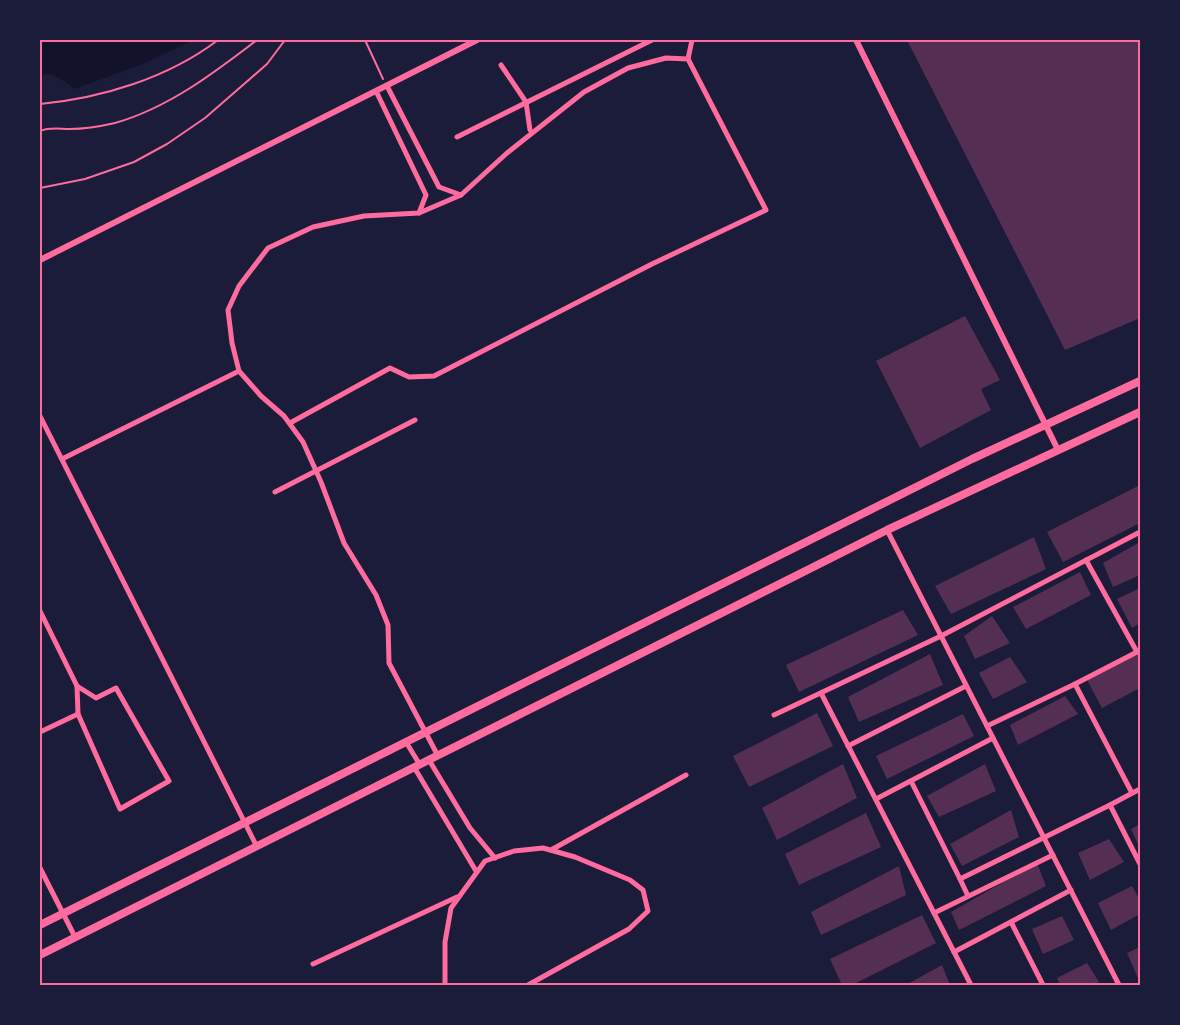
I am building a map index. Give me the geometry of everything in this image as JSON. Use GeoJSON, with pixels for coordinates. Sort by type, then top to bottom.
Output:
{"type":"FeatureCollection","features":[{"type":"Feature","properties":{"kind":"main road"},"geometry":{"type":"LineString","coordinates":[[40,925],[972,459],[1140,381]]}},
{"type":"Feature","properties":{"kind":"main road"},"geometry":{"type":"LineString","coordinates":[[40,955],[887,530],[1140,412]]}},
{"type":"Feature","properties":{"kind":"street"},"geometry":{"type":"LineString","coordinates":[[40,260],[477,40]]}},
{"type":"Feature","properties":{"kind":"street"},"geometry":{"type":"LineString","coordinates":[[457,137],[652,40]]}},
{"type":"Feature","properties":{"kind":"street"},"geometry":{"type":"LineString","coordinates":[[290,423],[390,368],[409,377],[434,376],[652,264],[766,210],[688,59],[692,40]]}},
{"type":"Feature","properties":{"kind":"street"},"geometry":{"type":"LineString","coordinates":[[856,40],[1058,450]]}},
{"type":"Feature","properties":{"kind":"street"},"geometry":{"type":"LineString","coordinates":[[438,756],[389,664],[388,625],[376,595],[344,543],[303,442],[284,416],[261,396],[239,371],[232,343],[228,310],[238,286],[268,248],[313,227],[364,216],[419,213],[461,195],[507,153],[584,92],[628,68],[666,58],[688,59]]}},
{"type":"Feature","properties":{"kind":"street"},"geometry":{"type":"LineString","coordinates":[[502,64],[526,102],[530,130]]}},
{"type":"Feature","properties":{"kind":"street"},"geometry":{"type":"LineString","coordinates":[[386,86],[439,187],[461,195]]}},
{"type":"Feature","properties":{"kind":"street"},"geometry":{"type":"LineString","coordinates":[[376,91],[426,195],[419,213]]}},
{"type":"Feature","properties":{"kind":"street"},"geometry":{"type":"LineString","coordinates":[[62,459],[239,371]]}},
{"type":"Feature","properties":{"kind":"street"},"geometry":{"type":"LineString","coordinates":[[40,416],[257,847]]}},
{"type":"Feature","properties":{"kind":"street"},"geometry":{"type":"LineString","coordinates":[[275,492],[415,420]]}},
{"type":"Feature","properties":{"kind":"street"},"geometry":{"type":"LineString","coordinates":[[887,530],[1119,985]]}},
{"type":"Feature","properties":{"kind":"street"},"geometry":{"type":"LineString","coordinates":[[774,715],[941,636],[1140,532]]}},
{"type":"Feature","properties":{"kind":"street"},"geometry":{"type":"LineString","coordinates":[[987,726],[1137,652],[1086,560]]}},
{"type":"Feature","properties":{"kind":"street"},"geometry":{"type":"LineString","coordinates":[[40,610],[77,686],[78,714],[120,809],[169,781],[116,688],[96,698],[77,686]]}},
{"type":"Feature","properties":{"kind":"street"},"geometry":{"type":"LineString","coordinates":[[1075,684],[1132,793]]}},
{"type":"Feature","properties":{"kind":"street"},"geometry":{"type":"LineString","coordinates":[[848,746],[966,686]]}},
{"type":"Feature","properties":{"kind":"street"},"geometry":{"type":"LineString","coordinates":[[821,693],[971,985]]}},
{"type":"Feature","properties":{"kind":"street"},"geometry":{"type":"LineString","coordinates":[[40,732],[78,714]]}},
{"type":"Feature","properties":{"kind":"street"},"geometry":{"type":"LineString","coordinates":[[876,799],[993,738]]}},
{"type":"Feature","properties":{"kind":"street"},"geometry":{"type":"LineString","coordinates":[[406,742],[417,766],[476,871]]}},
{"type":"Feature","properties":{"kind":"street"},"geometry":{"type":"LineString","coordinates":[[430,760],[470,828],[495,858]]}},
{"type":"Feature","properties":{"kind":"street"},"geometry":{"type":"LineString","coordinates":[[551,850],[686,775]]}},
{"type":"Feature","properties":{"kind":"street"},"geometry":{"type":"LineString","coordinates":[[911,781],[968,896]]}},
{"type":"Feature","properties":{"kind":"street"},"geometry":{"type":"LineString","coordinates":[[960,879],[1140,789]]}},
{"type":"Feature","properties":{"kind":"street"},"geometry":{"type":"LineString","coordinates":[[1110,804],[1140,864]]}},
{"type":"Feature","properties":{"kind":"street"},"geometry":{"type":"LineString","coordinates":[[445,985],[445,942],[451,908],[485,861],[514,851],[543,848],[575,857],[630,880],[643,890],[648,911],[630,929],[528,985]]}},
{"type":"Feature","properties":{"kind":"street"},"geometry":{"type":"LineString","coordinates":[[934,913],[1053,855]]}},
{"type":"Feature","properties":{"kind":"street"},"geometry":{"type":"LineString","coordinates":[[40,868],[75,937]]}},
{"type":"Feature","properties":{"kind":"street"},"geometry":{"type":"LineString","coordinates":[[954,952],[1071,890]]}},
{"type":"Feature","properties":{"kind":"street"},"geometry":{"type":"LineString","coordinates":[[313,964],[459,896]]}},
{"type":"Feature","properties":{"kind":"street"},"geometry":{"type":"LineString","coordinates":[[1011,922],[1043,985]]}},
{"type":"Feature","properties":{"kind":"path"},"geometry":{"type":"LineString","coordinates":[[40,104],[79,99],[148,78],[184,61],[218,40]]}},
{"type":"Feature","properties":{"kind":"path"},"geometry":{"type":"LineString","coordinates":[[40,131],[48,128],[72,130],[115,123],[160,106],[256,40]]}},
{"type":"Feature","properties":{"kind":"path"},"geometry":{"type":"LineString","coordinates":[[40,188],[85,179],[134,162],[167,144],[204,118],[267,64],[284,40]]}},
{"type":"Feature","properties":{"kind":"path"},"geometry":{"type":"LineString","coordinates":[[365,40],[386,86]]}},
{"type":"Feature","properties":{"kind":"shaded area"},"geometry":{"type":"Polygon","coordinates":[[[40,40],[193,40],[143,64],[74,89],[54,76],[49,74],[40,75],[40,40]]]}},
{"type":"Feature","properties":{"kind":"building"},"geometry":{"type":"Polygon","coordinates":[[[907,40],[1140,40],[1140,318],[1065,350],[907,40]]]}},
{"type":"Feature","properties":{"kind":"building"},"geometry":{"type":"Polygon","coordinates":[[[965,316],[1000,380],[981,389],[991,410],[920,448],[876,361],[965,316]]]}},
{"type":"Feature","properties":{"kind":"building"},"geometry":{"type":"Polygon","coordinates":[[[1140,485],[1140,523],[1063,562],[1047,532],[1140,485]]]}},
{"type":"Feature","properties":{"kind":"building"},"geometry":{"type":"Polygon","coordinates":[[[1034,537],[1046,569],[951,614],[935,586],[1034,537]]]}},
{"type":"Feature","properties":{"kind":"building"},"geometry":{"type":"Polygon","coordinates":[[[1140,542],[1140,575],[1113,587],[1103,563],[1140,542]]]}},
{"type":"Feature","properties":{"kind":"building"},"geometry":{"type":"Polygon","coordinates":[[[1080,572],[1091,595],[1026,629],[1013,607],[1080,572]]]}},
{"type":"Feature","properties":{"kind":"building"},"geometry":{"type":"Polygon","coordinates":[[[1140,588],[1140,623],[1132,628],[1117,599],[1140,588]]]}},
{"type":"Feature","properties":{"kind":"building"},"geometry":{"type":"Polygon","coordinates":[[[903,610],[918,635],[799,692],[786,665],[903,610]]]}},
{"type":"Feature","properties":{"kind":"building"},"geometry":{"type":"Polygon","coordinates":[[[992,616],[1010,643],[975,659],[964,636],[992,616]]]}},
{"type":"Feature","properties":{"kind":"building"},"geometry":{"type":"Polygon","coordinates":[[[1140,652],[1140,688],[1102,708],[1086,678],[1140,652]]]}},
{"type":"Feature","properties":{"kind":"building"},"geometry":{"type":"Polygon","coordinates":[[[930,654],[943,685],[859,722],[848,697],[930,654]]]}},
{"type":"Feature","properties":{"kind":"building"},"geometry":{"type":"Polygon","coordinates":[[[1010,657],[1027,682],[993,699],[979,673],[1010,657]]]}},
{"type":"Feature","properties":{"kind":"building"},"geometry":{"type":"Polygon","coordinates":[[[1065,696],[1078,714],[1018,745],[1010,725],[1065,696]]]}},
{"type":"Feature","properties":{"kind":"building"},"geometry":{"type":"Polygon","coordinates":[[[817,713],[833,746],[749,787],[733,756],[817,713]]]}},
{"type":"Feature","properties":{"kind":"building"},"geometry":{"type":"Polygon","coordinates":[[[963,714],[974,736],[887,779],[876,756],[963,714]]]}},
{"type":"Feature","properties":{"kind":"building"},"geometry":{"type":"Polygon","coordinates":[[[843,764],[857,798],[777,840],[762,808],[843,764]]]}},
{"type":"Feature","properties":{"kind":"building"},"geometry":{"type":"Polygon","coordinates":[[[985,764],[996,791],[939,817],[927,796],[985,764]]]}},
{"type":"Feature","properties":{"kind":"building"},"geometry":{"type":"Polygon","coordinates":[[[1011,810],[1019,837],[962,866],[950,844],[1011,810]]]}},
{"type":"Feature","properties":{"kind":"building"},"geometry":{"type":"Polygon","coordinates":[[[866,813],[881,847],[799,885],[785,854],[866,813]]]}},
{"type":"Feature","properties":{"kind":"building"},"geometry":{"type":"Polygon","coordinates":[[[1140,824],[1140,849],[1131,829],[1140,824]]]}},
{"type":"Feature","properties":{"kind":"building"},"geometry":{"type":"Polygon","coordinates":[[[1109,839],[1124,862],[1090,880],[1078,853],[1109,839]]]}},
{"type":"Feature","properties":{"kind":"building"},"geometry":{"type":"Polygon","coordinates":[[[1037,863],[1046,886],[959,930],[951,912],[1037,863]]]}},
{"type":"Feature","properties":{"kind":"building"},"geometry":{"type":"Polygon","coordinates":[[[899,866],[906,895],[821,935],[811,912],[899,866]]]}},
{"type":"Feature","properties":{"kind":"building"},"geometry":{"type":"Polygon","coordinates":[[[1132,886],[1140,900],[1140,914],[1111,930],[1098,903],[1132,886]]]}},
{"type":"Feature","properties":{"kind":"building"},"geometry":{"type":"Polygon","coordinates":[[[922,915],[936,943],[852,985],[842,985],[830,959],[922,915]]]}},
{"type":"Feature","properties":{"kind":"building"},"geometry":{"type":"Polygon","coordinates":[[[1062,916],[1074,940],[1043,954],[1032,929],[1062,916]]]}},
{"type":"Feature","properties":{"kind":"building"},"geometry":{"type":"Polygon","coordinates":[[[1140,947],[1140,983],[1127,953],[1140,947]]]}},
{"type":"Feature","properties":{"kind":"building"},"geometry":{"type":"Polygon","coordinates":[[[1087,963],[1099,982],[1092,985],[1060,985],[1057,978],[1087,963]]]}},
{"type":"Feature","properties":{"kind":"building"},"geometry":{"type":"Polygon","coordinates":[[[942,965],[950,985],[906,985],[942,965]]]}}]}
